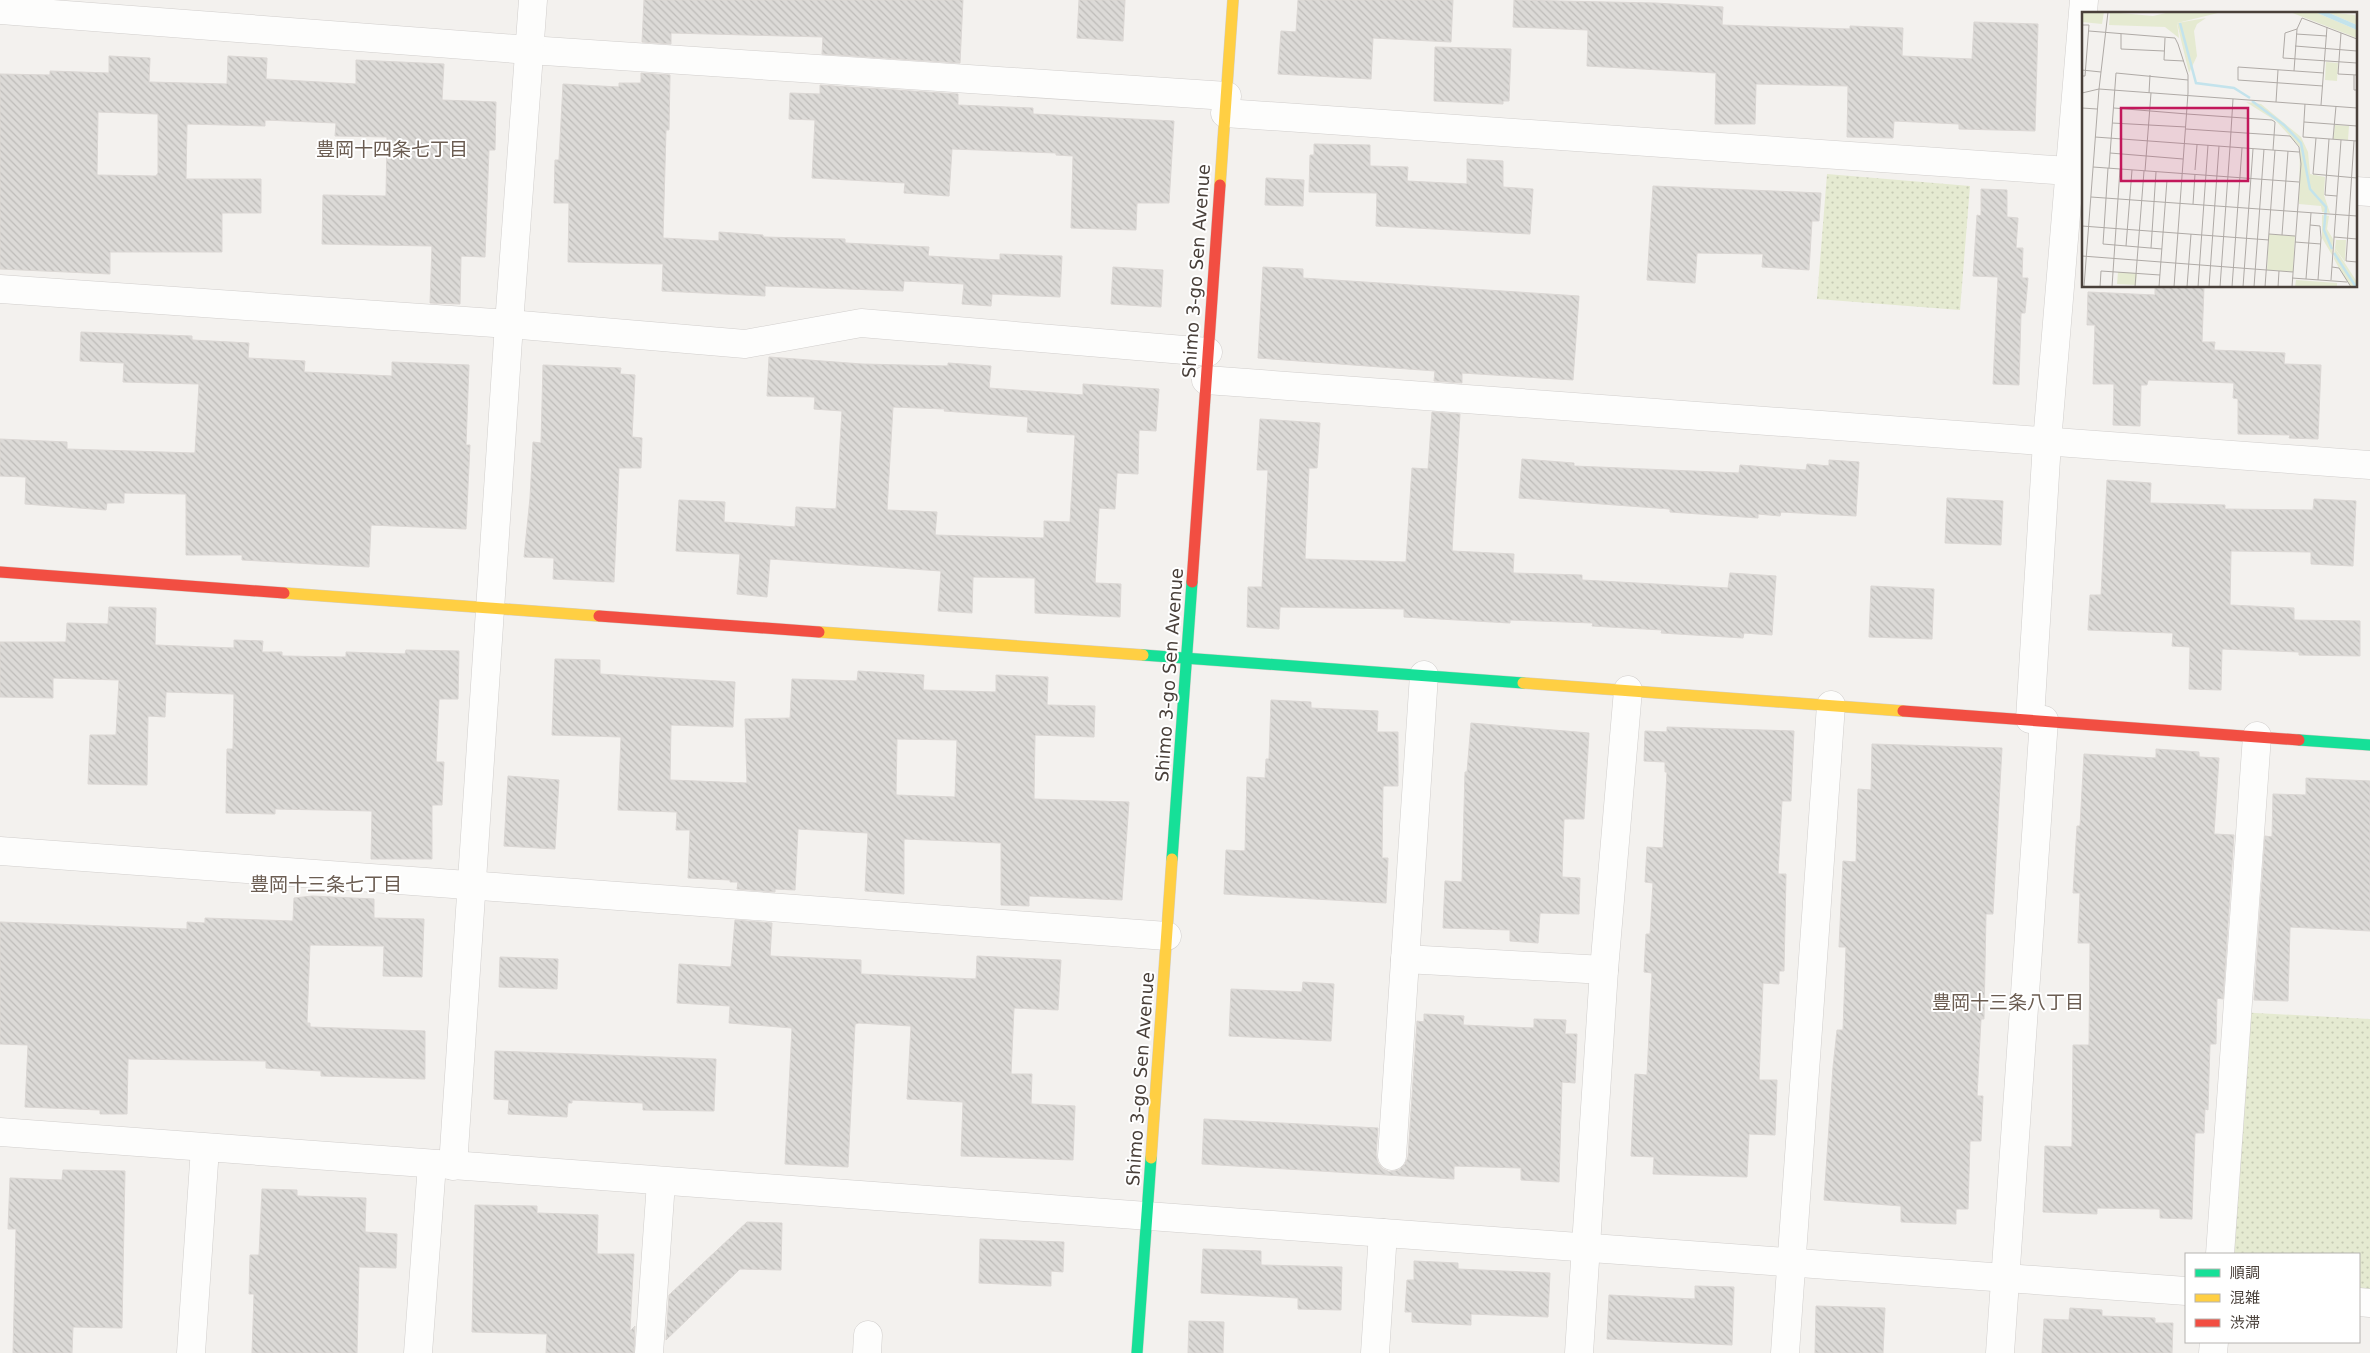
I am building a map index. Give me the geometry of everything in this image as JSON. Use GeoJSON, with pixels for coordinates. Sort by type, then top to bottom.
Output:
{"type":"FeatureCollection","features":[{"type":"Feature","properties":{"kind":"street"},"geometry":{"type":"LineString","coordinates":[[418,1353],[443,1165],[471,884],[533,0]]}},
{"type":"Feature","properties":{"kind":"street","name":"Shimo 3-go Sen Avenue"},"geometry":{"type":"LineString","coordinates":[[1137,1353],[1188,658],[1233,0]]}},
{"type":"Feature","properties":{"kind":"street"},"geometry":{"type":"LineString","coordinates":[[0,10],[2077,171]]}},
{"type":"Feature","properties":{"kind":"street"},"geometry":{"type":"LineString","coordinates":[[2000,1353],[2037,720],[2047,442],[2077,171],[2082,49]]}},
{"type":"Feature","properties":{"kind":"street"},"geometry":{"type":"LineString","coordinates":[[0,289],[509,324],[745,344],[862,322],[1208,352]]}},
{"type":"Feature","properties":{"kind":"street"},"geometry":{"type":"LineString","coordinates":[[1206,380],[2370,465]]}},
{"type":"Feature","properties":{"kind":"street"},"geometry":{"type":"LineString","coordinates":[[0,572],[2370,744]]}},
{"type":"Feature","properties":{"kind":"street"},"geometry":{"type":"LineString","coordinates":[[1392,1156],[1424,675]]}},
{"type":"Feature","properties":{"kind":"street"},"geometry":{"type":"LineString","coordinates":[[1579,1353],[1604,970],[1628,690]]}},
{"type":"Feature","properties":{"kind":"street"},"geometry":{"type":"LineString","coordinates":[[1785,1353],[1831,705]]}},
{"type":"Feature","properties":{"kind":"street"},"geometry":{"type":"LineString","coordinates":[[2220,1253],[2257,736]]}},
{"type":"Feature","properties":{"kind":"street"},"geometry":{"type":"LineString","coordinates":[[0,851],[1168,936]]}},
{"type":"Feature","properties":{"kind":"street"},"geometry":{"type":"LineString","coordinates":[[1405,959],[1604,970]]}},
{"type":"Feature","properties":{"kind":"street"},"geometry":{"type":"LineString","coordinates":[[0,1132],[1147,1217],[1587,1245],[2185,1291]]}},
{"type":"Feature","properties":{"kind":"street"},"geometry":{"type":"LineString","coordinates":[[191,1353],[205,1148]]}},
{"type":"Feature","properties":{"kind":"street"},"geometry":{"type":"LineString","coordinates":[[648,1353],[661,1182]]}},
{"type":"Feature","properties":{"kind":"street"},"geometry":{"type":"LineString","coordinates":[[1375,1353],[1383,1233]]}},
{"type":"Feature","properties":{"kind":"green space"},"geometry":{"type":"Polygon","coordinates":[[[1827,174],[1970,186],[1960,310],[1817,299],[1827,174]]]}},
{"type":"Feature","properties":{"kind":"green space"},"geometry":{"type":"Polygon","coordinates":[[[2237,1012],[2370,1019],[2370,1303],[2360,1302],[2360,1253],[2220,1253],[2237,1012]]]}},
{"type":"Feature","properties":{"kind":"building"},"geometry":{"type":"Polygon","coordinates":[[[644,0],[963,0],[960,63],[822,54],[823,37],[671,33],[671,44],[642,42],[644,0]]]}},
{"type":"Feature","properties":{"kind":"building"},"geometry":{"type":"Polygon","coordinates":[[[1079,0],[1125,0],[1123,41],[1077,38],[1079,0]]]}},
{"type":"Feature","properties":{"kind":"building"},"geometry":{"type":"Polygon","coordinates":[[[1298,0],[1453,0],[1451,42],[1373,38],[1371,79],[1278,74],[1281,31],[1296,32],[1298,0]]]}},
{"type":"Feature","properties":{"kind":"building"},"geometry":{"type":"Polygon","coordinates":[[[1514,0],[1655,3],[1723,7],[1722,25],[1850,29],[1850,26],[1903,28],[1902,56],[1972,59],[1974,22],[2038,24],[2035,131],[1959,129],[1959,124],[1894,121],[1893,138],[1847,137],[1848,86],[1756,84],[1755,124],[1715,124],[1716,73],[1587,66],[1588,30],[1513,27],[1514,0]]]}},
{"type":"Feature","properties":{"kind":"building"},"geometry":{"type":"Polygon","coordinates":[[[1435,47],[1511,49],[1509,101],[1503,101],[1503,104],[1434,101],[1435,47]]]}},
{"type":"Feature","properties":{"kind":"building"},"geometry":{"type":"Polygon","coordinates":[[[109,56],[150,58],[149,82],[227,84],[228,56],[267,58],[266,79],[356,84],[356,60],[444,64],[442,100],[496,102],[495,150],[489,150],[485,257],[461,256],[460,304],[430,303],[432,246],[322,244],[323,195],[386,196],[387,137],[335,136],[336,123],[265,120],[265,126],[187,124],[186,179],[261,179],[261,213],[222,213],[222,252],[110,252],[110,274],[0,269],[0,74],[50,75],[50,71],[109,73],[109,56]],[[98,112],[97,175],[156,176],[158,173],[158,114],[98,112]]]}},
{"type":"Feature","properties":{"kind":"building"},"geometry":{"type":"Polygon","coordinates":[[[641,73],[670,75],[669,130],[666,130],[663,238],[719,241],[719,232],[763,235],[763,237],[845,239],[845,243],[929,247],[928,256],[1000,260],[1000,254],[1062,256],[1060,297],[992,294],[991,306],[962,304],[964,284],[904,281],[903,291],[765,286],[765,296],[662,291],[663,264],[568,262],[569,203],[554,203],[555,160],[559,160],[563,84],[619,87],[619,83],[641,83],[641,73]]]}},
{"type":"Feature","properties":{"kind":"building"},"geometry":{"type":"Polygon","coordinates":[[[820,85],[958,94],[958,105],[1033,108],[1033,114],[1174,121],[1169,203],[1137,203],[1136,230],[1071,228],[1073,156],[1056,155],[1056,153],[952,149],[949,196],[904,193],[905,183],[812,178],[815,120],[789,119],[790,93],[820,94],[820,85]]]}},
{"type":"Feature","properties":{"kind":"building"},"geometry":{"type":"Polygon","coordinates":[[[1314,144],[1370,145],[1370,166],[1408,167],[1407,181],[1467,184],[1467,159],[1503,161],[1503,187],[1533,189],[1530,234],[1376,226],[1377,193],[1309,192],[1310,155],[1314,155],[1314,144]]]}},
{"type":"Feature","properties":{"kind":"building"},"geometry":{"type":"Polygon","coordinates":[[[1266,178],[1304,180],[1303,206],[1265,205],[1266,178]]]}},
{"type":"Feature","properties":{"kind":"building"},"geometry":{"type":"Polygon","coordinates":[[[1653,186],[1821,193],[1819,221],[1812,221],[1809,270],[1762,267],[1763,254],[1697,253],[1695,283],[1647,280],[1653,186]]]}},
{"type":"Feature","properties":{"kind":"building"},"geometry":{"type":"Polygon","coordinates":[[[1981,189],[2007,190],[2007,217],[2018,218],[2016,248],[2023,248],[2022,278],[2028,278],[2025,313],[2021,313],[2019,385],[1993,384],[1998,277],[1973,276],[1977,215],[1981,216],[1981,189]]]}},
{"type":"Feature","properties":{"kind":"building"},"geometry":{"type":"Polygon","coordinates":[[[1113,267],[1163,270],[1161,307],[1111,304],[1113,267]]]}},
{"type":"Feature","properties":{"kind":"building"},"geometry":{"type":"Polygon","coordinates":[[[1263,267],[1303,269],[1303,278],[1579,296],[1573,380],[1462,373],[1462,383],[1434,381],[1435,371],[1258,358],[1263,267]]]}},
{"type":"Feature","properties":{"kind":"building"},"geometry":{"type":"Polygon","coordinates":[[[2155,288],[2204,288],[2202,342],[2215,342],[2214,350],[2285,353],[2284,364],[2321,365],[2318,439],[2289,438],[2290,435],[2238,434],[2238,399],[2233,398],[2234,383],[2148,380],[2147,385],[2141,385],[2140,426],[2113,425],[2114,384],[2093,384],[2095,325],[2087,325],[2088,292],[2155,295],[2155,288]]]}},
{"type":"Feature","properties":{"kind":"building"},"geometry":{"type":"Polygon","coordinates":[[[81,332],[192,336],[192,340],[249,343],[248,358],[305,361],[304,372],[392,376],[392,362],[469,365],[466,445],[470,445],[466,529],[371,525],[369,567],[242,560],[242,555],[186,555],[186,494],[124,493],[124,503],[107,503],[106,510],[25,504],[26,477],[0,476],[0,439],[67,442],[67,449],[195,453],[199,384],[123,382],[124,363],[80,361],[81,332]]]}},
{"type":"Feature","properties":{"kind":"building"},"geometry":{"type":"Polygon","coordinates":[[[769,357],[862,364],[948,366],[948,363],[991,366],[989,388],[1083,395],[1083,384],[1159,389],[1156,431],[1139,430],[1138,474],[1117,473],[1115,509],[1099,508],[1095,583],[1121,584],[1120,617],[1035,613],[1035,578],[973,577],[972,613],[938,611],[941,571],[770,559],[767,597],[737,594],[740,554],[676,551],[679,500],[725,502],[724,522],[795,527],[796,507],[836,509],[842,411],[814,409],[815,397],[767,396],[769,357]],[[893,407],[887,510],[937,512],[935,535],[1044,538],[1044,521],[1070,522],[1075,435],[1027,432],[1028,417],[944,411],[945,409],[893,407]]]}},
{"type":"Feature","properties":{"kind":"building"},"geometry":{"type":"Polygon","coordinates":[[[543,365],[621,368],[620,374],[635,375],[632,437],[642,438],[641,468],[619,468],[614,582],[553,579],[554,558],[524,557],[533,442],[541,443],[543,365]]]}},
{"type":"Feature","properties":{"kind":"building"},"geometry":{"type":"Polygon","coordinates":[[[1432,412],[1460,414],[1452,551],[1514,554],[1513,573],[1582,575],[1582,580],[1728,588],[1730,573],[1776,576],[1772,635],[1744,633],[1743,638],[1661,633],[1662,630],[1592,626],[1593,623],[1510,620],[1510,623],[1404,617],[1404,609],[1280,607],[1279,629],[1247,627],[1248,587],[1262,587],[1268,470],[1257,470],[1260,419],[1320,423],[1317,468],[1309,468],[1305,559],[1406,562],[1412,468],[1428,469],[1432,412]]]}},
{"type":"Feature","properties":{"kind":"building"},"geometry":{"type":"Polygon","coordinates":[[[1522,459],[1574,463],[1574,466],[1739,473],[1740,465],[1806,470],[1807,464],[1829,466],[1829,460],[1859,462],[1856,516],[1781,512],[1780,516],[1758,514],[1758,518],[1670,512],[1670,509],[1519,498],[1522,459]]]}},
{"type":"Feature","properties":{"kind":"building"},"geometry":{"type":"Polygon","coordinates":[[[2107,480],[2151,483],[2150,503],[2225,505],[2225,509],[2313,510],[2314,499],[2356,501],[2353,566],[2311,564],[2311,552],[2231,551],[2230,605],[2294,608],[2294,620],[2360,621],[2360,656],[2299,655],[2299,652],[2222,649],[2221,690],[2189,689],[2190,647],[2172,646],[2173,633],[2088,630],[2090,595],[2101,595],[2107,480]]]}},
{"type":"Feature","properties":{"kind":"building"},"geometry":{"type":"Polygon","coordinates":[[[1947,498],[2003,501],[2001,545],[1945,543],[1947,498]]]}},
{"type":"Feature","properties":{"kind":"building"},"geometry":{"type":"Polygon","coordinates":[[[1871,586],[1934,589],[1932,639],[1869,637],[1871,586]]]}},
{"type":"Feature","properties":{"kind":"building"},"geometry":{"type":"Polygon","coordinates":[[[109,607],[156,608],[155,645],[234,648],[234,640],[263,641],[262,652],[282,652],[282,656],[346,657],[346,652],[405,654],[406,650],[459,651],[458,699],[439,699],[436,762],[444,762],[442,805],[432,805],[432,859],[371,859],[372,811],[275,809],[275,814],[226,813],[227,749],[233,749],[234,694],[166,692],[165,717],[148,716],[147,785],[88,784],[90,735],[116,735],[119,680],[53,678],[53,698],[0,697],[0,642],[66,642],[67,623],[108,624],[109,607]]]}},
{"type":"Feature","properties":{"kind":"building"},"geometry":{"type":"Polygon","coordinates":[[[555,659],[600,660],[600,674],[735,682],[733,727],[671,725],[670,780],[747,783],[745,719],[790,718],[792,679],[857,681],[858,671],[924,675],[923,690],[996,692],[996,675],[1048,677],[1047,705],[1095,706],[1094,737],[1035,735],[1034,799],[1129,802],[1122,900],[1029,896],[1029,906],[1001,905],[1001,843],[904,839],[904,894],[865,891],[868,833],[798,829],[795,890],[775,889],[775,892],[737,889],[738,882],[730,882],[730,880],[688,878],[690,830],[676,830],[677,812],[618,810],[621,737],[552,735],[555,659]],[[897,739],[896,795],[955,797],[957,740],[897,739]]]}},
{"type":"Feature","properties":{"kind":"building"},"geometry":{"type":"Polygon","coordinates":[[[1271,700],[1311,702],[1311,708],[1378,711],[1377,732],[1398,732],[1398,786],[1383,786],[1382,858],[1388,858],[1386,903],[1224,894],[1226,850],[1245,851],[1247,777],[1265,778],[1266,759],[1269,759],[1271,700]]]}},
{"type":"Feature","properties":{"kind":"building"},"geometry":{"type":"Polygon","coordinates":[[[1471,723],[1589,733],[1584,819],[1564,819],[1562,877],[1580,878],[1579,914],[1540,913],[1538,943],[1510,941],[1510,930],[1443,928],[1445,881],[1462,882],[1465,772],[1467,772],[1471,723]]]}},
{"type":"Feature","properties":{"kind":"building"},"geometry":{"type":"Polygon","coordinates":[[[1667,727],[1794,731],[1791,801],[1782,801],[1778,874],[1786,874],[1784,971],[1779,971],[1779,984],[1763,983],[1759,1080],[1777,1080],[1775,1135],[1749,1134],[1747,1177],[1653,1174],[1654,1157],[1631,1156],[1635,1074],[1647,1075],[1652,973],[1644,972],[1646,934],[1650,934],[1653,883],[1645,882],[1647,847],[1663,848],[1667,772],[1665,772],[1665,762],[1644,761],[1645,731],[1667,732],[1667,727]]]}},
{"type":"Feature","properties":{"kind":"building"},"geometry":{"type":"Polygon","coordinates":[[[1872,744],[2002,748],[1993,914],[1986,914],[1984,1019],[1981,1019],[1977,1096],[1983,1096],[1981,1141],[1970,1141],[1968,1209],[1956,1209],[1956,1224],[1901,1222],[1901,1206],[1824,1200],[1837,1030],[1843,1030],[1846,947],[1839,947],[1843,861],[1856,862],[1858,789],[1871,790],[1872,744]]]}},
{"type":"Feature","properties":{"kind":"building"},"geometry":{"type":"Polygon","coordinates":[[[2156,749],[2199,752],[2199,757],[2219,758],[2214,834],[2234,835],[2223,999],[2217,998],[2216,1044],[2210,1044],[2208,1110],[2205,1109],[2204,1133],[2195,1133],[2192,1219],[2160,1218],[2160,1209],[2097,1208],[2097,1214],[2043,1212],[2045,1146],[2072,1147],[2073,1045],[2089,1045],[2090,943],[2078,943],[2080,893],[2073,893],[2077,826],[2080,826],[2084,754],[2156,758],[2156,749]]]}},
{"type":"Feature","properties":{"kind":"building"},"geometry":{"type":"Polygon","coordinates":[[[508,776],[559,780],[555,849],[504,846],[508,776]]]}},
{"type":"Feature","properties":{"kind":"building"},"geometry":{"type":"Polygon","coordinates":[[[2306,778],[2370,781],[2370,931],[2290,927],[2288,1001],[2254,1000],[2265,836],[2272,837],[2273,794],[2306,795],[2306,778]]]}},
{"type":"Feature","properties":{"kind":"building"},"geometry":{"type":"Polygon","coordinates":[[[312,896],[374,899],[374,918],[424,919],[422,977],[383,976],[384,946],[310,945],[307,1023],[310,1023],[310,1027],[425,1031],[425,1079],[321,1076],[321,1071],[266,1068],[266,1061],[128,1059],[127,1114],[100,1114],[100,1110],[25,1107],[28,1045],[0,1044],[0,922],[187,929],[187,922],[205,923],[205,918],[293,921],[294,898],[312,896]]]}},
{"type":"Feature","properties":{"kind":"building"},"geometry":{"type":"Polygon","coordinates":[[[735,920],[772,923],[770,956],[861,960],[861,974],[976,979],[977,956],[1061,960],[1058,1010],[1014,1008],[1011,1074],[1032,1074],[1031,1104],[1075,1106],[1073,1160],[961,1156],[963,1102],[907,1099],[911,1026],[859,1023],[855,1024],[848,1167],[785,1164],[792,1028],[729,1023],[730,1006],[677,1003],[679,964],[731,967],[735,920]]]}},
{"type":"Feature","properties":{"kind":"building"},"geometry":{"type":"Polygon","coordinates":[[[500,957],[558,959],[557,989],[499,987],[500,957]]]}},
{"type":"Feature","properties":{"kind":"building"},"geometry":{"type":"Polygon","coordinates":[[[1303,982],[1334,984],[1331,1041],[1229,1036],[1231,989],[1302,992],[1303,982]]]}},
{"type":"Feature","properties":{"kind":"building"},"geometry":{"type":"Polygon","coordinates":[[[1424,1014],[1464,1016],[1463,1025],[1534,1028],[1534,1019],[1566,1020],[1565,1034],[1577,1034],[1575,1083],[1562,1082],[1559,1182],[1521,1180],[1521,1168],[1454,1166],[1454,1179],[1202,1164],[1204,1119],[1378,1128],[1376,1155],[1378,1163],[1383,1169],[1390,1172],[1399,1170],[1405,1164],[1408,1157],[1417,1021],[1424,1022],[1424,1014]]]}},
{"type":"Feature","properties":{"kind":"building"},"geometry":{"type":"Polygon","coordinates":[[[495,1051],[716,1059],[714,1111],[643,1110],[643,1103],[572,1100],[572,1103],[568,1103],[567,1117],[508,1114],[509,1100],[494,1099],[495,1051]]]}},
{"type":"Feature","properties":{"kind":"building"},"geometry":{"type":"Polygon","coordinates":[[[63,1170],[125,1171],[122,1328],[73,1327],[72,1353],[13,1353],[16,1229],[8,1229],[10,1178],[62,1180],[63,1170]]]}},
{"type":"Feature","properties":{"kind":"building"},"geometry":{"type":"Polygon","coordinates":[[[262,1189],[297,1190],[297,1196],[366,1198],[365,1232],[397,1234],[396,1268],[359,1267],[357,1353],[252,1353],[254,1294],[249,1294],[250,1255],[259,1255],[262,1189]]]}},
{"type":"Feature","properties":{"kind":"building"},"geometry":{"type":"Polygon","coordinates":[[[475,1205],[537,1206],[537,1213],[598,1215],[597,1254],[634,1254],[630,1331],[635,1326],[634,1353],[546,1353],[547,1334],[472,1332],[475,1205]]]}},
{"type":"Feature","properties":{"kind":"building"},"geometry":{"type":"Polygon","coordinates":[[[747,1222],[782,1223],[781,1270],[740,1269],[666,1340],[669,1295],[747,1222]]]}},
{"type":"Feature","properties":{"kind":"building"},"geometry":{"type":"Polygon","coordinates":[[[980,1239],[1064,1242],[1063,1272],[1051,1271],[1051,1286],[979,1283],[980,1239]]]}},
{"type":"Feature","properties":{"kind":"building"},"geometry":{"type":"Polygon","coordinates":[[[1203,1249],[1261,1251],[1261,1265],[1342,1267],[1341,1310],[1298,1309],[1298,1298],[1201,1293],[1203,1249]]]}},
{"type":"Feature","properties":{"kind":"building"},"geometry":{"type":"Polygon","coordinates":[[[1414,1261],[1458,1263],[1458,1269],[1550,1273],[1548,1317],[1471,1314],[1471,1325],[1412,1322],[1412,1312],[1405,1312],[1407,1280],[1414,1280],[1414,1261]]]}},
{"type":"Feature","properties":{"kind":"building"},"geometry":{"type":"Polygon","coordinates":[[[1695,1286],[1734,1287],[1732,1345],[1607,1339],[1609,1295],[1695,1299],[1695,1286]]]}},
{"type":"Feature","properties":{"kind":"building"},"geometry":{"type":"Polygon","coordinates":[[[1816,1306],[1885,1308],[1883,1353],[1815,1353],[1816,1306]]]}},
{"type":"Feature","properties":{"kind":"building"},"geometry":{"type":"Polygon","coordinates":[[[2070,1308],[2102,1310],[2102,1316],[2155,1318],[2155,1323],[2173,1323],[2172,1353],[2042,1353],[2044,1319],[2069,1320],[2070,1308]]]}},
{"type":"Feature","properties":{"kind":"building"},"geometry":{"type":"Polygon","coordinates":[[[1189,1321],[1224,1322],[1223,1353],[1188,1353],[1189,1321]]]}},
{"type":"Feature","properties":{"kind":"traffic: fast"},"geometry":{"type":"LineString","coordinates":[[1172,859],[1192,582]]}},
{"type":"Feature","properties":{"kind":"traffic: fast"},"geometry":{"type":"LineString","coordinates":[[1143,655],[1523,683]]}},
{"type":"Feature","properties":{"kind":"traffic: fast"},"geometry":{"type":"LineString","coordinates":[[2299,740],[2370,745]]}},
{"type":"Feature","properties":{"kind":"traffic: fast"},"geometry":{"type":"LineString","coordinates":[[1137,1353],[1151,1158]]}},
{"type":"Feature","properties":{"kind":"traffic: slow"},"geometry":{"type":"LineString","coordinates":[[1220,185],[1233,0]]}},
{"type":"Feature","properties":{"kind":"traffic: slow"},"geometry":{"type":"LineString","coordinates":[[284,593],[599,616]]}},
{"type":"Feature","properties":{"kind":"traffic: slow"},"geometry":{"type":"LineString","coordinates":[[819,632],[1143,655]]}},
{"type":"Feature","properties":{"kind":"traffic: slow"},"geometry":{"type":"LineString","coordinates":[[1523,683],[1903,711]]}},
{"type":"Feature","properties":{"kind":"traffic: slow"},"geometry":{"type":"LineString","coordinates":[[1151,1158],[1172,859]]}},
{"type":"Feature","properties":{"kind":"traffic: jam"},"geometry":{"type":"LineString","coordinates":[[1192,582],[1220,185]]}},
{"type":"Feature","properties":{"kind":"traffic: jam"},"geometry":{"type":"LineString","coordinates":[[0,572],[284,593]]}},
{"type":"Feature","properties":{"kind":"traffic: jam"},"geometry":{"type":"LineString","coordinates":[[599,616],[819,632]]}},
{"type":"Feature","properties":{"kind":"traffic: jam"},"geometry":{"type":"LineString","coordinates":[[1903,711],[2299,740]]}},
{"type":"Feature","properties":{"kind":"district","name":"豊岡十四条七丁目"},"geometry":{"type":"Point","coordinates":[392,149]}},
{"type":"Feature","properties":{"kind":"district","name":"豊岡十三条七丁目"},"geometry":{"type":"Point","coordinates":[326,884]}},
{"type":"Feature","properties":{"kind":"district","name":"豊岡十三条八丁目"},"geometry":{"type":"Point","coordinates":[2008,1002]}}]}
